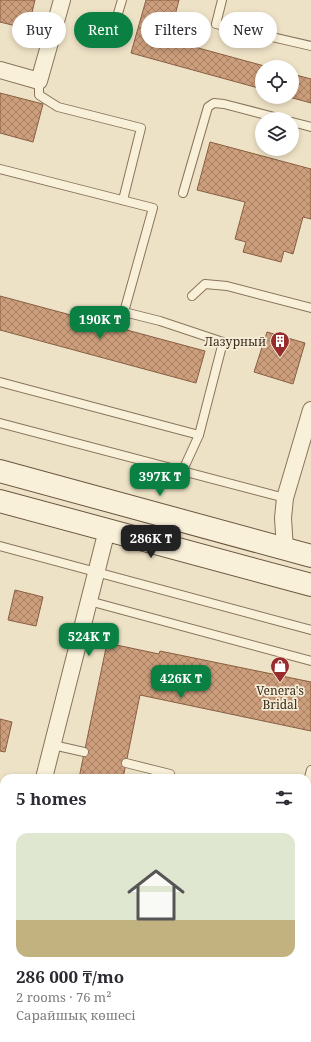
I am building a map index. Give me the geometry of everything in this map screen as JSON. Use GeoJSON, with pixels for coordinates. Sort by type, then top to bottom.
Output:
{"type":"FeatureCollection","features":[{"type":"Feature","properties":{"kind":"main road"},"geometry":{"type":"LineString","coordinates":[[0,471],[311,556]]}},
{"type":"Feature","properties":{"kind":"main road"},"geometry":{"type":"LineString","coordinates":[[0,501],[311,585]]}},
{"type":"Feature","properties":{"kind":"street"},"geometry":{"type":"LineString","coordinates":[[0,70],[39,81],[62,0]]}},
{"type":"Feature","properties":{"kind":"street"},"geometry":{"type":"LineString","coordinates":[[285,549],[283,518],[285,498],[311,410]]}},
{"type":"Feature","properties":{"kind":"street"},"geometry":{"type":"LineString","coordinates":[[45,774],[107,530]]}},
{"type":"Feature","properties":{"kind":"lane"},"geometry":{"type":"LineString","coordinates":[[118,12],[122,0]]}},
{"type":"Feature","properties":{"kind":"lane"},"geometry":{"type":"LineString","coordinates":[[222,0],[216,24],[311,46]]}},
{"type":"Feature","properties":{"kind":"lane"},"geometry":{"type":"LineString","coordinates":[[39,81],[39,95],[58,107],[141,128],[123,200]]}},
{"type":"Feature","properties":{"kind":"lane"},"geometry":{"type":"LineString","coordinates":[[183,193],[208,107],[214,103],[224,104],[255,112]]}},
{"type":"Feature","properties":{"kind":"lane"},"geometry":{"type":"LineString","coordinates":[[299,124],[311,127]]}},
{"type":"Feature","properties":{"kind":"lane"},"geometry":{"type":"LineString","coordinates":[[0,169],[153,208],[124,312],[160,321],[223,342],[199,436],[182,472]]}},
{"type":"Feature","properties":{"kind":"lane"},"geometry":{"type":"LineString","coordinates":[[192,296],[205,284],[227,286],[311,308]]}},
{"type":"Feature","properties":{"kind":"lane"},"geometry":{"type":"LineString","coordinates":[[0,382],[199,436]]}},
{"type":"Feature","properties":{"kind":"lane"},"geometry":{"type":"LineString","coordinates":[[0,423],[285,498]]}},
{"type":"Feature","properties":{"kind":"lane"},"geometry":{"type":"LineString","coordinates":[[0,546],[311,630]]}},
{"type":"Feature","properties":{"kind":"lane"},"geometry":{"type":"LineString","coordinates":[[89,601],[311,661]]}},
{"type":"Feature","properties":{"kind":"lane"},"geometry":{"type":"LineString","coordinates":[[53,745],[84,752]]}},
{"type":"Feature","properties":{"kind":"lane"},"geometry":{"type":"LineString","coordinates":[[126,763],[170,774]]}},
{"type":"Feature","properties":{"kind":"building"},"geometry":{"type":"Polygon","coordinates":[[[0,0],[35,0],[32,12],[12,12],[12,25],[0,22],[0,0]]]}},
{"type":"Feature","properties":{"kind":"building"},"geometry":{"type":"Polygon","coordinates":[[[146,0],[179,0],[176,12],[143,12],[146,0]]]}},
{"type":"Feature","properties":{"kind":"building"},"geometry":{"type":"Polygon","coordinates":[[[141,18],[141,48],[198,48],[255,63],[255,87],[131,53],[141,18]]]}},
{"type":"Feature","properties":{"kind":"building"},"geometry":{"type":"Polygon","coordinates":[[[299,76],[311,79],[311,103],[299,100],[299,76]]]}},
{"type":"Feature","properties":{"kind":"building"},"geometry":{"type":"Polygon","coordinates":[[[0,93],[43,104],[33,142],[0,133],[0,93]]]}},
{"type":"Feature","properties":{"kind":"building"},"geometry":{"type":"Polygon","coordinates":[[[210,142],[255,154],[255,156],[262,156],[311,169],[311,219],[303,217],[293,254],[284,251],[281,262],[243,252],[246,242],[235,239],[245,202],[197,190],[210,142]]]}},
{"type":"Feature","properties":{"kind":"building"},"geometry":{"type":"Polygon","coordinates":[[[0,296],[205,351],[196,383],[0,330],[0,296]]]}},
{"type":"Feature","properties":{"kind":"building","name":"Лазурный"},"geometry":{"type":"Polygon","coordinates":[[[267,332],[305,343],[293,384],[254,372],[267,332]]]}},
{"type":"Feature","properties":{"kind":"building"},"geometry":{"type":"Polygon","coordinates":[[[15,590],[43,597],[36,626],[8,620],[15,590]]]}},
{"type":"Feature","properties":{"kind":"building"},"geometry":{"type":"Polygon","coordinates":[[[107,643],[159,654],[160,651],[311,682],[311,731],[140,695],[124,774],[80,774],[107,643]]]}},
{"type":"Feature","properties":{"kind":"building"},"geometry":{"type":"Polygon","coordinates":[[[0,719],[12,722],[5,752],[0,751],[0,719]]]}},
{"type":"Feature","properties":{"kind":"place","name":"Лазурный"},"geometry":{"type":"Point","coordinates":[280,358]}},
{"type":"Feature","properties":{"kind":"place","name":"Venera's Bridal"},"geometry":{"type":"Point","coordinates":[280,683]}}]}
